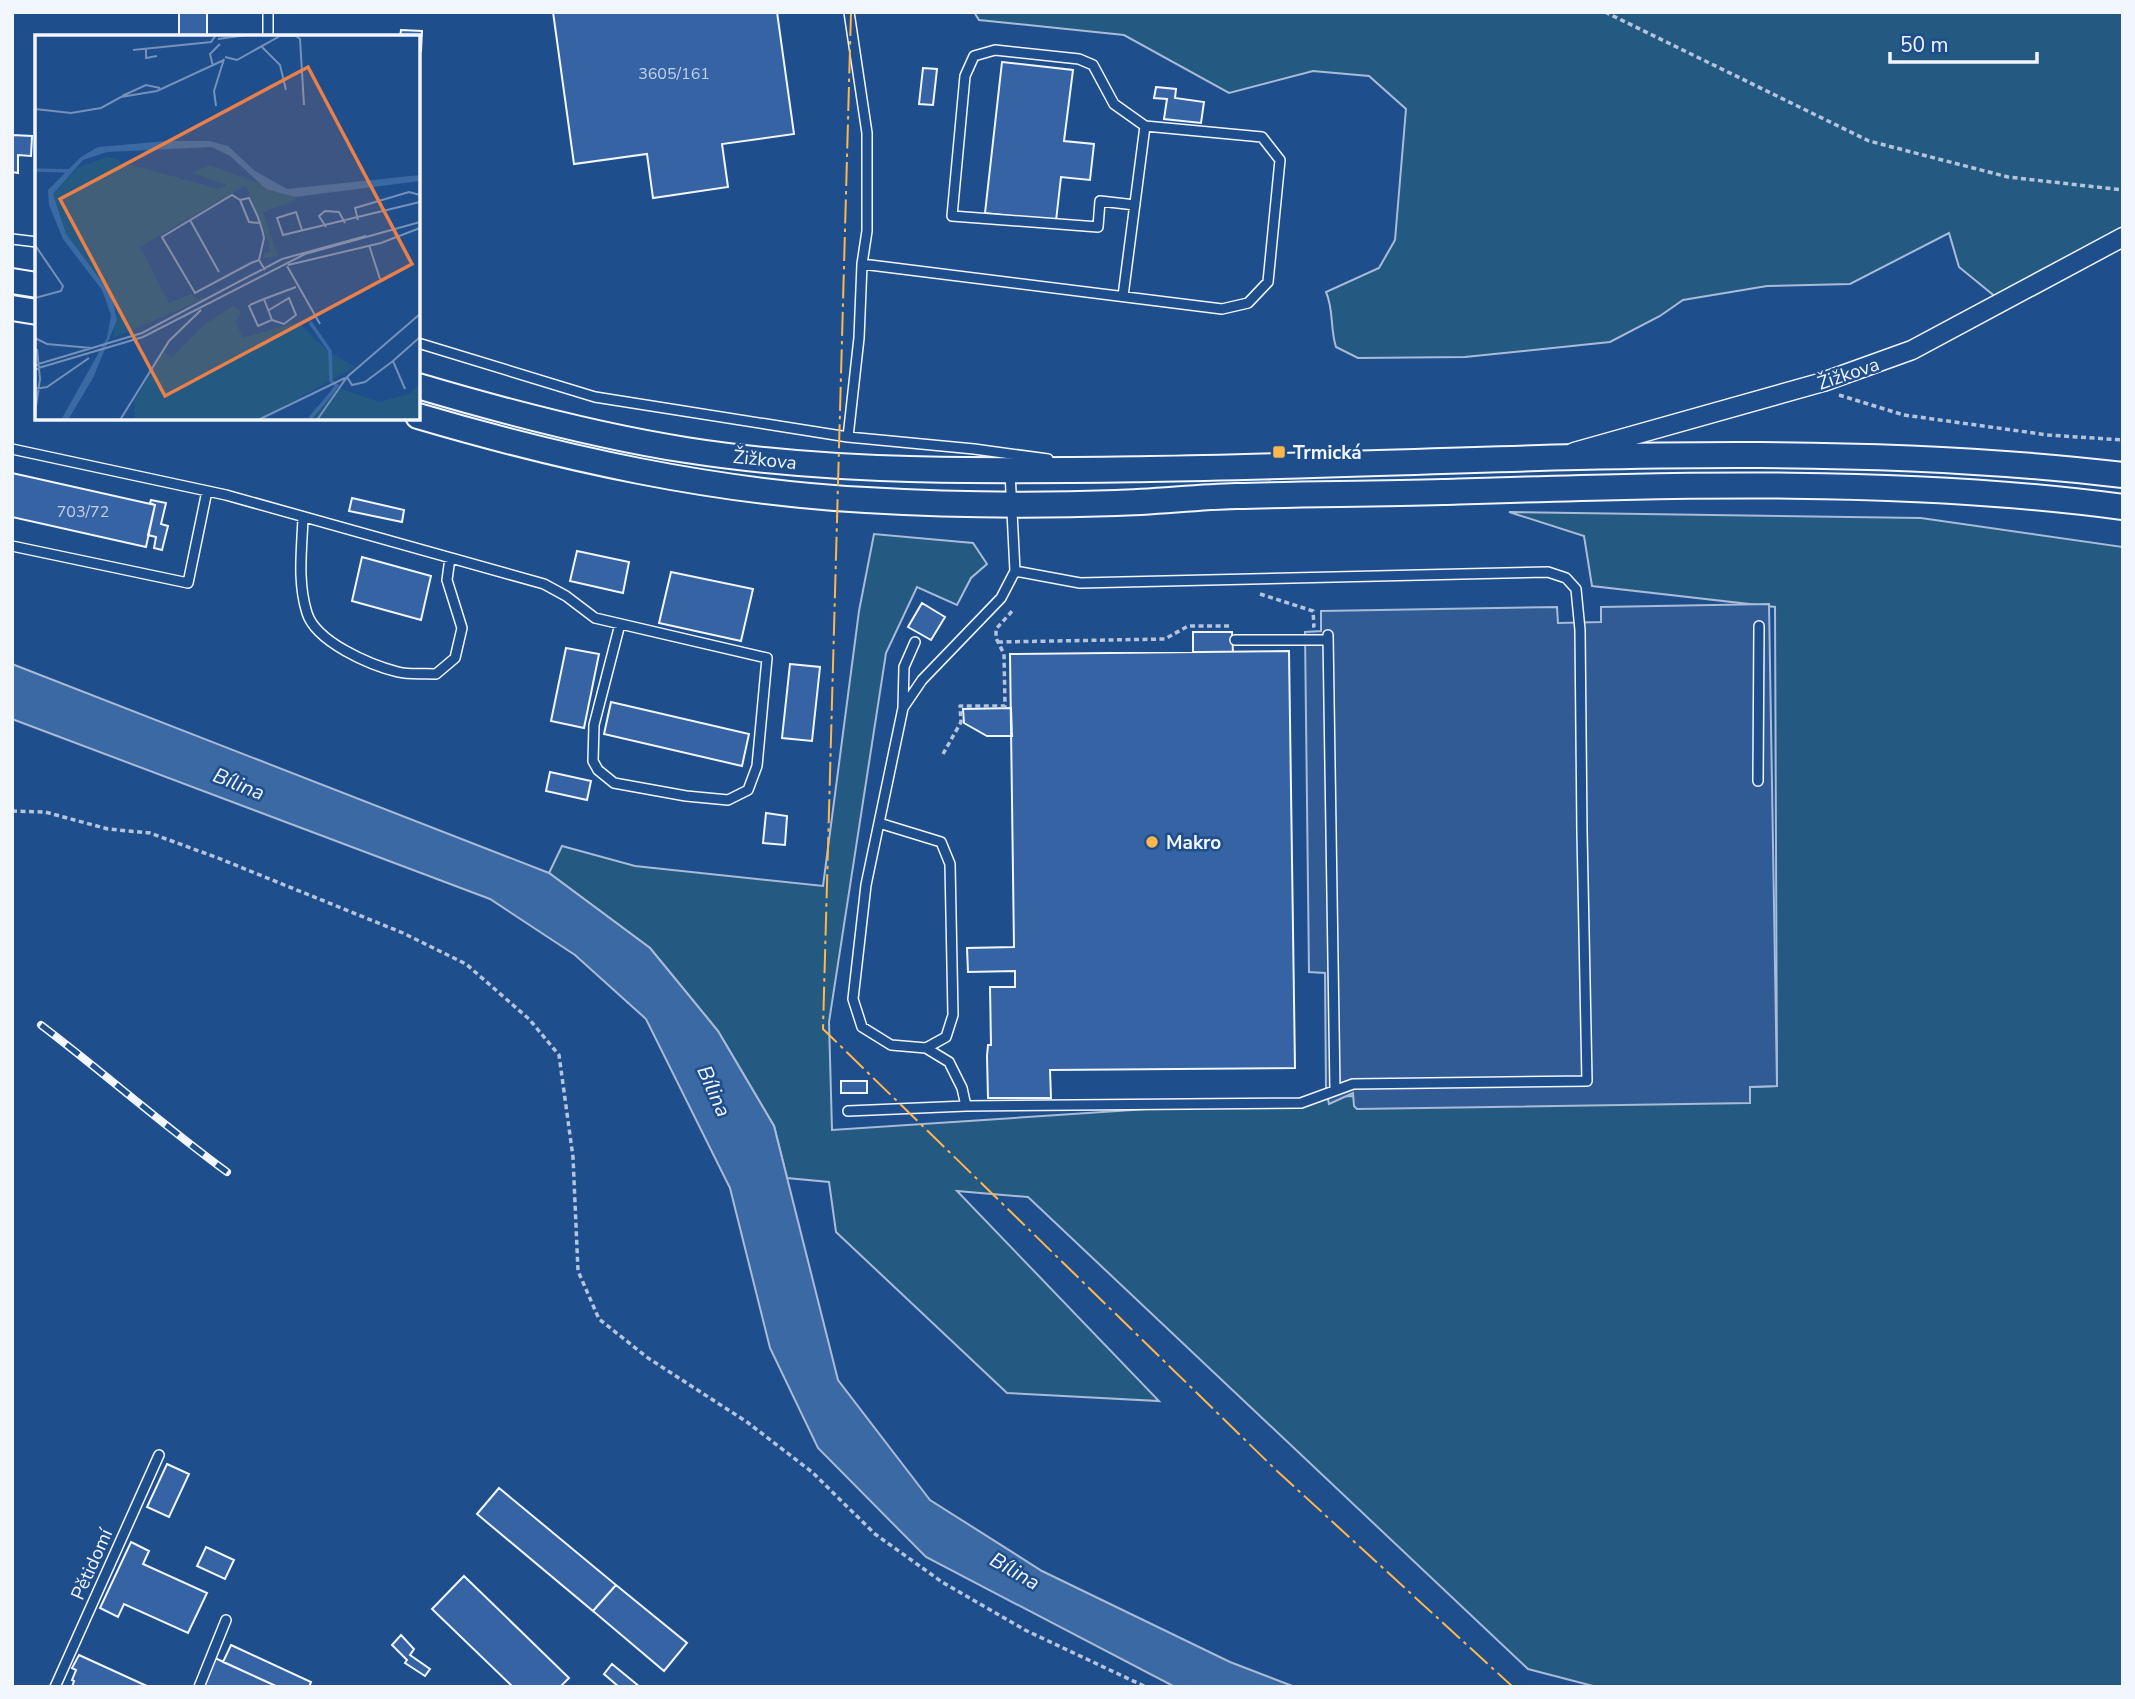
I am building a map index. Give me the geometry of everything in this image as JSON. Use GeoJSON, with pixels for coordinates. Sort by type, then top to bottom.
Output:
{"type":"FeatureCollection","features":[{"type":"Feature","properties":{"kind":"main road"},"geometry":{"type":"LineString","coordinates":[[12,281],[35,285]]}},
{"type":"Feature","properties":{"kind":"main road"},"geometry":{"type":"LineString","coordinates":[[12,308],[35,312]]}},
{"type":"Feature","properties":{"kind":"main road","name":"Žižkova"},"geometry":{"type":"LineString","coordinates":[[420,387],[620,438],[687,450],[861,467],[1119,469],[1727,455],[1898,457],[2123,475]]}},
{"type":"Feature","properties":{"kind":"main road","name":"Žižkova"},"geometry":{"type":"LineString","coordinates":[[420,417],[611,465],[682,479],[862,500],[1012,505],[1551,487],[1723,486],[1895,489],[2063,499],[2123,508]]}},
{"type":"Feature","properties":{"kind":"street","name":"Žižkova"},"geometry":{"type":"LineString","coordinates":[[1554,458],[1823,382],[1912,350],[2123,237]]}},
{"type":"Feature","properties":{"kind":"lane"},"geometry":{"type":"LineString","coordinates":[[848,437],[867,231],[867,133],[849,12]]}},
{"type":"Feature","properties":{"kind":"lane"},"geometry":{"type":"LineString","coordinates":[[268,14],[268,35]]}},
{"type":"Feature","properties":{"kind":"lane"},"geometry":{"type":"LineString","coordinates":[[862,264],[1222,309],[1248,303],[1268,282],[1280,160],[1262,137],[1145,126],[1114,104],[1093,65],[1079,59],[995,50],[975,56],[965,76],[952,216],[1098,228],[1100,201],[1135,205]]}},
{"type":"Feature","properties":{"kind":"lane"},"geometry":{"type":"LineString","coordinates":[[1123,296],[1145,126]]}},
{"type":"Feature","properties":{"kind":"lane"},"geometry":{"type":"LineString","coordinates":[[12,239],[35,242]]}},
{"type":"Feature","properties":{"kind":"lane","name":"Žižkova"},"geometry":{"type":"LineString","coordinates":[[420,344],[595,397],[848,437],[974,449],[1119,469]]}},
{"type":"Feature","properties":{"kind":"lane"},"geometry":{"type":"LineString","coordinates":[[12,449],[207,491],[544,584],[566,596],[595,618],[767,659],[757,766],[748,790],[728,800],[686,796],[614,783],[598,770],[593,761],[594,725],[620,624]]}},
{"type":"Feature","properties":{"kind":"lane"},"geometry":{"type":"LineString","coordinates":[[903,708],[922,680],[1001,598],[1015,571],[1010,470]]}},
{"type":"Feature","properties":{"kind":"lane"},"geometry":{"type":"LineString","coordinates":[[12,546],[187,583],[207,491]]}},
{"type":"Feature","properties":{"kind":"lane"},"geometry":{"type":"LineString","coordinates":[[303,517],[300,579],[307,616],[329,642],[364,660],[400,673],[436,674],[455,658],[462,628],[447,580],[450,558]]}},
{"type":"Feature","properties":{"kind":"lane"},"geometry":{"type":"LineString","coordinates":[[848,1111],[965,1106],[1301,1102],[1353,1084],[1587,1081],[1581,832],[1580,630],[1576,589],[1566,578],[1548,572],[1080,583],[1015,571]]}},
{"type":"Feature","properties":{"kind":"lane"},"geometry":{"type":"LineString","coordinates":[[1758,781],[1759,626]]}},
{"type":"Feature","properties":{"kind":"lane"},"geometry":{"type":"LineString","coordinates":[[1236,640],[1328,637],[1335,1090]]}},
{"type":"Feature","properties":{"kind":"lane"},"geometry":{"type":"LineString","coordinates":[[915,642],[904,667],[903,708],[866,885],[853,999],[862,1027],[891,1045],[926,1048],[949,1062],[962,1088],[965,1106]]}},
{"type":"Feature","properties":{"kind":"lane"},"geometry":{"type":"LineString","coordinates":[[879,823],[941,842],[950,864],[953,1015],[946,1037],[926,1048]]}},
{"type":"Feature","properties":{"kind":"lane","name":"Pětidomí"},"geometry":{"type":"LineString","coordinates":[[55,1687],[159,1455]]}},
{"type":"Feature","properties":{"kind":"lane"},"geometry":{"type":"LineString","coordinates":[[199,1687],[226,1620]]}},
{"type":"Feature","properties":{"kind":"path"},"geometry":{"type":"LineString","coordinates":[[1605,12],[1869,141],[2008,177],[2123,190]]}},
{"type":"Feature","properties":{"kind":"path"},"geometry":{"type":"LineString","coordinates":[[1823,382],[1843,398],[1904,415],[2048,435],[2123,440]]}},
{"type":"Feature","properties":{"kind":"path"},"geometry":{"type":"LineString","coordinates":[[1256,593],[1313,611],[1314,626],[1300,626]]}},
{"type":"Feature","properties":{"kind":"path"},"geometry":{"type":"LineString","coordinates":[[943,754],[961,722],[960,706],[1005,706],[1004,654],[996,629],[1014,609]]}},
{"type":"Feature","properties":{"kind":"path"},"geometry":{"type":"LineString","coordinates":[[998,642],[1165,639],[1188,626],[1244,626]]}},
{"type":"Feature","properties":{"kind":"path"},"geometry":{"type":"LineString","coordinates":[[12,811],[45,812],[108,830],[150,833],[403,933],[466,964],[529,1019],[559,1055],[573,1157],[578,1271],[599,1318],[648,1358],[747,1422],[812,1472],[875,1534],[942,1582],[1025,1630],[1146,1687]]}},
{"type":"Feature","properties":{"kind":"shaded area"},"geometry":{"type":"Polygon","coordinates":[[[974,12],[2123,12],[2123,227],[1997,298],[1959,267],[1949,233],[1850,284],[1767,286],[1683,300],[1660,316],[1610,342],[1465,357],[1358,358],[1336,347],[1326,292],[1379,268],[1395,240],[1406,109],[1369,76],[1313,71],[1229,93],[1124,35],[979,20],[974,12]]]}},
{"type":"Feature","properties":{"kind":"shaded area"},"geometry":{"type":"Polygon","coordinates":[[[1509,512],[1921,518],[2123,547],[2123,1687],[1597,1687],[1528,1669],[1028,1197],[957,1191],[1159,1401],[1007,1393],[836,1232],[829,1182],[787,1178],[774,1126],[718,1031],[650,948],[549,873],[562,846],[635,866],[823,886],[859,611],[874,534],[973,543],[987,564],[971,578],[957,605],[917,587],[886,653],[829,1022],[832,1130],[1344,1096],[1749,1103],[1749,1087],[1777,1086],[1775,607],[1592,586],[1584,536],[1509,512]]]}},
{"type":"Feature","properties":{"kind":"shaded area"},"geometry":{"type":"Polygon","coordinates":[[[1769,604],[1777,1086],[1750,1087],[1750,1103],[1357,1109],[1354,1106],[1353,1093],[1329,1104],[1326,1090],[1325,973],[1309,972],[1305,632],[1321,631],[1321,611],[1557,607],[1558,623],[1601,622],[1601,607],[1769,604]]]}},
{"type":"Feature","properties":{"kind":"water","name":"Bílina"},"geometry":{"type":"Polygon","coordinates":[[[12,664],[549,873],[650,948],[718,1031],[774,1126],[838,1380],[930,1500],[1042,1571],[1230,1662],[1295,1687],[1175,1687],[926,1557],[818,1448],[770,1348],[730,1188],[646,1019],[575,955],[490,899],[12,719],[12,664]]]}},
{"type":"Feature","properties":{"kind":"building"},"geometry":{"type":"Polygon","coordinates":[[[553,12],[777,12],[794,134],[722,144],[728,187],[653,198],[647,154],[574,164],[553,12]]]}},
{"type":"Feature","properties":{"kind":"building"},"geometry":{"type":"Polygon","coordinates":[[[179,13],[207,13],[207,35],[179,35],[179,13]]]}},
{"type":"Feature","properties":{"kind":"building"},"geometry":{"type":"Polygon","coordinates":[[[401,30],[422,31],[421,51],[420,35],[400,35],[401,30]]]}},
{"type":"Feature","properties":{"kind":"building"},"geometry":{"type":"Polygon","coordinates":[[[1002,62],[1073,70],[1064,141],[1094,144],[1090,180],[1061,177],[1056,221],[985,213],[1002,62]]]}},
{"type":"Feature","properties":{"kind":"building"},"geometry":{"type":"Polygon","coordinates":[[[923,68],[937,69],[933,105],[919,104],[923,68]]]}},
{"type":"Feature","properties":{"kind":"building"},"geometry":{"type":"Polygon","coordinates":[[[1156,87],[1176,89],[1175,98],[1204,102],[1201,123],[1164,119],[1167,99],[1154,98],[1156,87]]]}},
{"type":"Feature","properties":{"kind":"building"},"geometry":{"type":"Polygon","coordinates":[[[12,135],[32,136],[31,156],[18,155],[18,173],[12,172],[12,135]]]}},
{"type":"Feature","properties":{"kind":"building"},"geometry":{"type":"Polygon","coordinates":[[[12,473],[155,505],[146,547],[12,517],[12,473]]]}},
{"type":"Feature","properties":{"kind":"building"},"geometry":{"type":"Polygon","coordinates":[[[352,498],[404,510],[402,522],[349,511],[352,498]]]}},
{"type":"Feature","properties":{"kind":"building"},"geometry":{"type":"Polygon","coordinates":[[[151,500],[166,503],[161,524],[168,526],[162,550],[154,548],[156,537],[148,535],[155,505],[150,503],[151,500]]]}},
{"type":"Feature","properties":{"kind":"building"},"geometry":{"type":"Polygon","coordinates":[[[577,551],[629,562],[623,593],[570,581],[577,551]]]}},
{"type":"Feature","properties":{"kind":"building"},"geometry":{"type":"Polygon","coordinates":[[[362,557],[431,576],[421,620],[352,601],[362,557]]]}},
{"type":"Feature","properties":{"kind":"building"},"geometry":{"type":"Polygon","coordinates":[[[671,572],[753,589],[741,641],[659,623],[671,572]]]}},
{"type":"Feature","properties":{"kind":"building"},"geometry":{"type":"Polygon","coordinates":[[[922,603],[945,617],[931,640],[908,627],[922,603]]]}},
{"type":"Feature","properties":{"kind":"building"},"geometry":{"type":"Polygon","coordinates":[[[1193,632],[1232,632],[1233,652],[1193,652],[1193,632]]]}},
{"type":"Feature","properties":{"kind":"building"},"geometry":{"type":"Polygon","coordinates":[[[566,648],[599,654],[584,728],[551,721],[566,648]]]}},
{"type":"Feature","properties":{"kind":"building","name":"Makro"},"geometry":{"type":"Polygon","coordinates":[[[1289,651],[1295,1068],[1050,1070],[1051,1098],[988,1098],[990,987],[1015,987],[1015,971],[968,972],[967,948],[1014,947],[1010,654],[1289,651]]]}},
{"type":"Feature","properties":{"kind":"building"},"geometry":{"type":"Polygon","coordinates":[[[790,664],[820,667],[812,741],[782,738],[790,664]]]}},
{"type":"Feature","properties":{"kind":"building"},"geometry":{"type":"Polygon","coordinates":[[[611,702],[749,734],[742,766],[604,734],[611,702]]]}},
{"type":"Feature","properties":{"kind":"building"},"geometry":{"type":"Polygon","coordinates":[[[1011,708],[1012,736],[987,736],[964,723],[963,709],[1011,708]]]}},
{"type":"Feature","properties":{"kind":"building"},"geometry":{"type":"Polygon","coordinates":[[[550,772],[591,781],[587,800],[546,791],[550,772]]]}},
{"type":"Feature","properties":{"kind":"building"},"geometry":{"type":"Polygon","coordinates":[[[766,813],[787,816],[785,845],[763,843],[766,813]]]}},
{"type":"Feature","properties":{"kind":"building"},"geometry":{"type":"Polygon","coordinates":[[[841,1081],[867,1081],[867,1093],[841,1093],[841,1081]]]}},
{"type":"Feature","properties":{"kind":"building"},"geometry":{"type":"Polygon","coordinates":[[[167,1464],[189,1474],[169,1517],[147,1507],[167,1464]]]}},
{"type":"Feature","properties":{"kind":"building"},"geometry":{"type":"Polygon","coordinates":[[[499,1488],[616,1585],[593,1611],[477,1514],[499,1488]]]}},
{"type":"Feature","properties":{"kind":"building"},"geometry":{"type":"Polygon","coordinates":[[[131,1542],[149,1551],[143,1564],[207,1593],[188,1633],[124,1604],[118,1617],[100,1608],[131,1542]]]}},
{"type":"Feature","properties":{"kind":"building"},"geometry":{"type":"Polygon","coordinates":[[[206,1547],[234,1560],[225,1579],[197,1566],[206,1547]]]}},
{"type":"Feature","properties":{"kind":"building"},"geometry":{"type":"Polygon","coordinates":[[[464,1576],[569,1678],[560,1687],[513,1687],[432,1609],[464,1576]]]}},
{"type":"Feature","properties":{"kind":"building"},"geometry":{"type":"Polygon","coordinates":[[[616,1585],[687,1643],[664,1671],[593,1611],[616,1585]]]}},
{"type":"Feature","properties":{"kind":"building"},"geometry":{"type":"Polygon","coordinates":[[[401,1635],[414,1649],[410,1655],[430,1669],[425,1676],[405,1663],[407,1660],[392,1645],[401,1635]]]}},
{"type":"Feature","properties":{"kind":"building"},"geometry":{"type":"Polygon","coordinates":[[[231,1645],[311,1682],[309,1687],[278,1687],[223,1662],[231,1645]]]}},
{"type":"Feature","properties":{"kind":"building"},"geometry":{"type":"Polygon","coordinates":[[[79,1655],[149,1687],[72,1687],[76,1670],[72,1668],[79,1655]]]}},
{"type":"Feature","properties":{"kind":"building"},"geometry":{"type":"Polygon","coordinates":[[[215,1658],[278,1687],[203,1687],[215,1658]]]}},
{"type":"Feature","properties":{"kind":"building"},"geometry":{"type":"Polygon","coordinates":[[[612,1664],[640,1687],[619,1687],[604,1674],[612,1664]]]}},
{"type":"Feature","properties":{"kind":"railway"},"geometry":{"type":"LineString","coordinates":[[41,1025],[227,1172]]}},
{"type":"Feature","properties":{"kind":"power"},"geometry":{"type":"LineString","coordinates":[[851,12],[823,1029],[1277,1471],[1513,1687]]}},
{"type":"Feature","properties":{"kind":"place","name":"Trmická"},"geometry":{"type":"Point","coordinates":[1279,452]}},
{"type":"Feature","properties":{"kind":"place","name":"Makro"},"geometry":{"type":"Point","coordinates":[1152,842]}}]}
